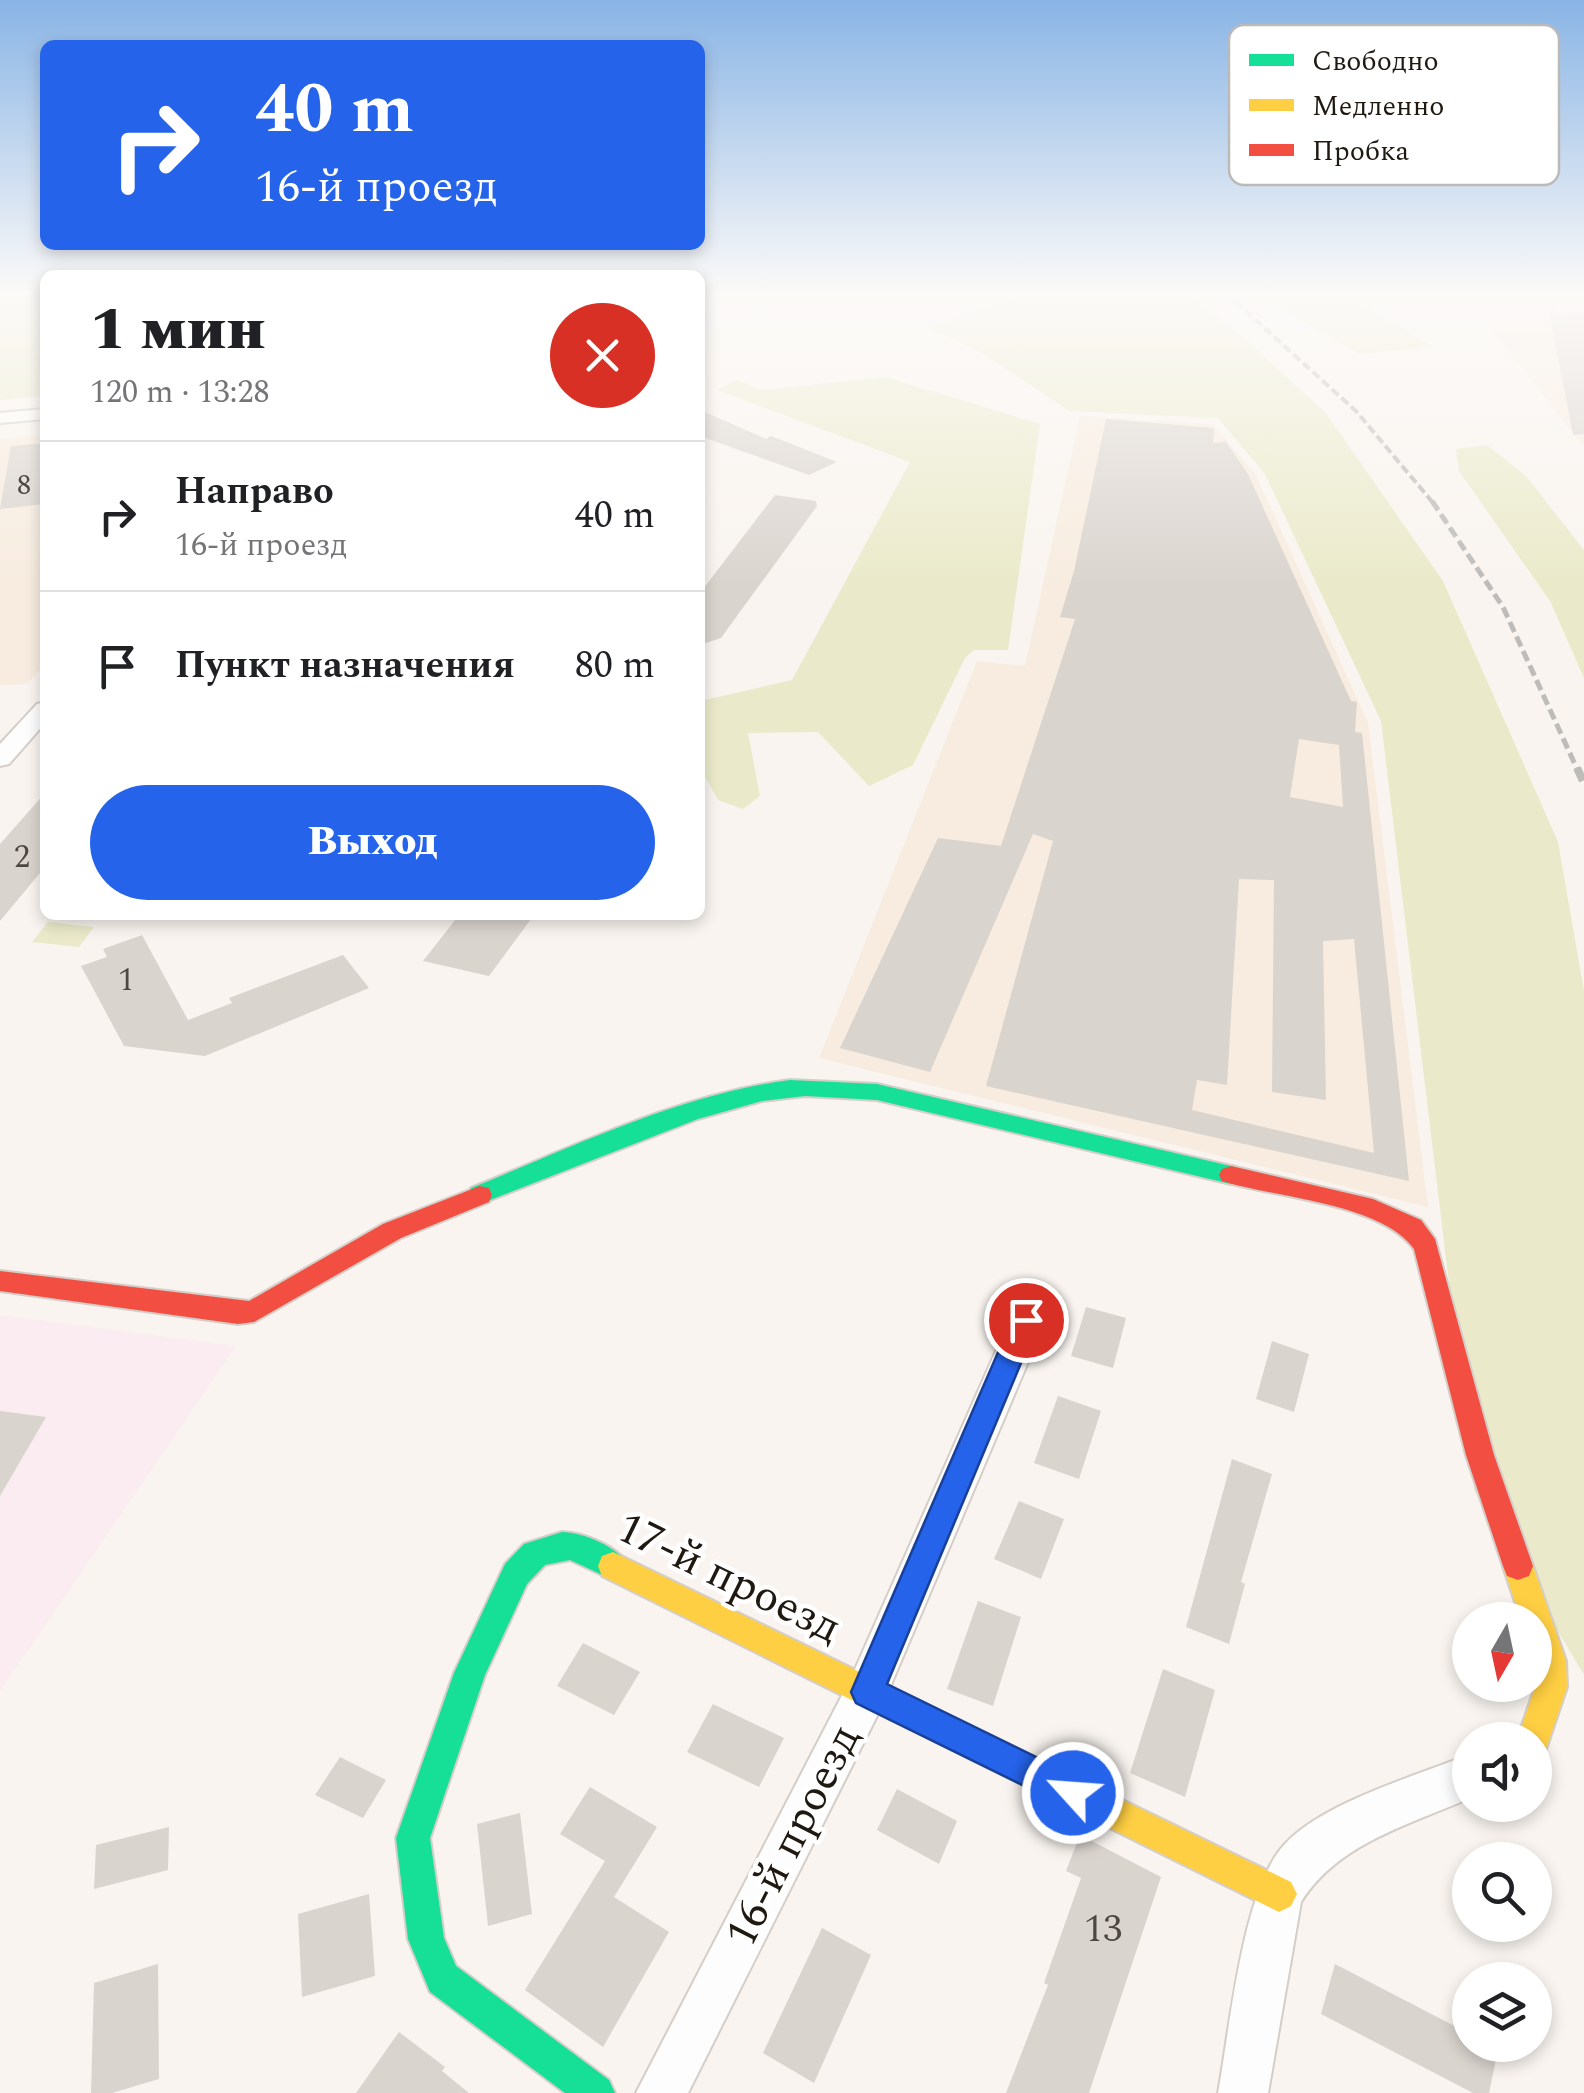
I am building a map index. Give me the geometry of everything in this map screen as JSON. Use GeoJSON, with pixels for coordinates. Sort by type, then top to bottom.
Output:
{"type":"FeatureCollection","features":[{"type":"Feature","properties":{"kind":"street"},"geometry":{"type":"LineString","coordinates":[[0,418],[40,414]]}},
{"type":"Feature","properties":{"kind":"street"},"geometry":{"type":"LineString","coordinates":[[0,759],[40,715]]}},
{"type":"Feature","properties":{"kind":"street"},"geometry":{"type":"LineString","coordinates":[[0,1280],[254,1311],[392,1231],[521,1175],[717,1104],[812,1087],[877,1092],[1364,1206],[1412,1227],[1426,1246],[1480,1456],[1547,1647],[1551,1687],[1539,1722]]}},
{"type":"Feature","properties":{"kind":"street","name":"16-й проезд"},"geometry":{"type":"LineString","coordinates":[[660,2093],[868,1692],[1036,1301]]}},
{"type":"Feature","properties":{"kind":"street","name":"17-й проезд"},"geometry":{"type":"LineString","coordinates":[[596,2093],[444,1978],[426,1939],[413,1838],[421,1805],[505,1588],[530,1557],[554,1545],[573,1546],[1279,1894]]}},
{"type":"Feature","properties":{"kind":"street"},"geometry":{"type":"LineString","coordinates":[[1242,2093],[1279,1894],[1302,1860],[1339,1832],[1452,1784]]}},
{"type":"Feature","properties":{"kind":"shaded area"},"geometry":{"type":"Polygon","coordinates":[[[1540,391],[1584,391],[1584,447],[1540,391]]]}},
{"type":"Feature","properties":{"kind":"shaded area"},"geometry":{"type":"Polygon","coordinates":[[[1080,416],[1213,424],[1256,475],[1368,723],[1428,1207],[819,1058],[977,661],[1025,666],[1080,416]]]}},
{"type":"Feature","properties":{"kind":"shaded area"},"geometry":{"type":"Polygon","coordinates":[[[40,435],[40,670],[27,684],[0,685],[0,439],[40,435]]]}},
{"type":"Feature","properties":{"kind":"shaded area"},"geometry":{"type":"Polygon","coordinates":[[[0,1315],[236,1346],[0,1691],[0,1315]]]}},
{"type":"Feature","properties":{"kind":"green space"},"geometry":{"type":"Polygon","coordinates":[[[0,391],[40,391],[40,396],[0,400],[0,391]]]}},
{"type":"Feature","properties":{"kind":"green space"},"geometry":{"type":"Polygon","coordinates":[[[719,391],[930,391],[1040,424],[1008,650],[974,650],[965,658],[913,765],[869,786],[818,732],[748,733],[760,796],[743,809],[718,800],[705,776],[705,700],[792,680],[910,462],[719,391]]]}},
{"type":"Feature","properties":{"kind":"green space"},"geometry":{"type":"Polygon","coordinates":[[[1039,391],[1302,391],[1325,412],[1443,581],[1558,842],[1584,991],[1584,1675],[1552,1621],[1552,1602],[1541,1602],[1474,1490],[1381,721],[1265,474],[1218,418],[1070,411],[1039,391]]]}},
{"type":"Feature","properties":{"kind":"green space"},"geometry":{"type":"Polygon","coordinates":[[[1487,445],[1526,476],[1584,550],[1584,678],[1550,601],[1459,471],[1456,449],[1487,445]]]}},
{"type":"Feature","properties":{"kind":"green space"},"geometry":{"type":"Polygon","coordinates":[[[48,922],[94,927],[79,947],[32,942],[48,922]]]}},
{"type":"Feature","properties":{"kind":"building"},"geometry":{"type":"Polygon","coordinates":[[[1564,391],[1584,391],[1584,434],[1573,435],[1564,391]]]}},
{"type":"Feature","properties":{"kind":"building"},"geometry":{"type":"Polygon","coordinates":[[[705,412],[766,439],[771,436],[837,462],[809,475],[705,438],[705,412]]]}},
{"type":"Feature","properties":{"kind":"building"},"geometry":{"type":"Polygon","coordinates":[[[1106,419],[1214,428],[1213,443],[1226,442],[1248,474],[1351,701],[1357,702],[1355,732],[1362,733],[1409,1181],[986,1086],[1053,841],[1033,834],[930,1072],[840,1048],[938,838],[1001,846],[1075,619],[1060,617],[1074,571],[1106,419]],[[1299,739],[1290,797],[1343,807],[1339,745],[1299,739]],[[1239,879],[1227,1085],[1197,1080],[1192,1110],[1374,1153],[1354,939],[1323,941],[1326,1100],[1272,1092],[1274,880],[1239,879]]]}},
{"type":"Feature","properties":{"kind":"building"},"geometry":{"type":"Polygon","coordinates":[[[40,443],[40,505],[0,509],[11,446],[40,443]]]}},
{"type":"Feature","properties":{"kind":"building"},"geometry":{"type":"Polygon","coordinates":[[[775,495],[816,501],[817,506],[721,638],[705,643],[705,586],[775,495]]]}},
{"type":"Feature","properties":{"kind":"building"},"geometry":{"type":"Polygon","coordinates":[[[40,799],[40,873],[0,921],[0,844],[40,799]]]}},
{"type":"Feature","properties":{"kind":"building"},"geometry":{"type":"Polygon","coordinates":[[[455,920],[530,920],[489,976],[423,961],[455,920]]]}},
{"type":"Feature","properties":{"kind":"building"},"geometry":{"type":"Polygon","coordinates":[[[142,935],[188,1020],[232,1003],[229,998],[343,955],[369,988],[205,1056],[124,1046],[81,966],[107,957],[103,949],[142,935]]]}},
{"type":"Feature","properties":{"kind":"building"},"geometry":{"type":"Polygon","coordinates":[[[1086,1307],[1126,1318],[1113,1368],[1071,1356],[1086,1307]]]}},
{"type":"Feature","properties":{"kind":"building"},"geometry":{"type":"Polygon","coordinates":[[[1272,1341],[1309,1354],[1294,1412],[1256,1399],[1272,1341]]]}},
{"type":"Feature","properties":{"kind":"building"},"geometry":{"type":"Polygon","coordinates":[[[1058,1396],[1101,1411],[1079,1479],[1034,1463],[1058,1396]]]}},
{"type":"Feature","properties":{"kind":"building"},"geometry":{"type":"Polygon","coordinates":[[[0,1411],[46,1417],[0,1496],[0,1411]]]}},
{"type":"Feature","properties":{"kind":"building"},"geometry":{"type":"Polygon","coordinates":[[[1232,1459],[1272,1474],[1241,1582],[1245,1584],[1229,1644],[1186,1627],[1232,1459]]]}},
{"type":"Feature","properties":{"kind":"building"},"geometry":{"type":"Polygon","coordinates":[[[1019,1501],[1064,1519],[1041,1579],[994,1559],[1019,1501]]]}},
{"type":"Feature","properties":{"kind":"building"},"geometry":{"type":"Polygon","coordinates":[[[978,1601],[1021,1617],[993,1706],[947,1689],[978,1601]]]}},
{"type":"Feature","properties":{"kind":"building"},"geometry":{"type":"Polygon","coordinates":[[[583,1643],[640,1672],[614,1715],[557,1686],[583,1643]]]}},
{"type":"Feature","properties":{"kind":"building"},"geometry":{"type":"Polygon","coordinates":[[[1163,1669],[1215,1690],[1185,1797],[1130,1773],[1163,1669]]]}},
{"type":"Feature","properties":{"kind":"building"},"geometry":{"type":"Polygon","coordinates":[[[713,1704],[784,1738],[759,1787],[687,1752],[713,1704]]]}},
{"type":"Feature","properties":{"kind":"building"},"geometry":{"type":"Polygon","coordinates":[[[340,1757],[386,1780],[363,1818],[315,1795],[340,1757]]]}},
{"type":"Feature","properties":{"kind":"building"},"geometry":{"type":"Polygon","coordinates":[[[590,1787],[657,1827],[614,1897],[669,1932],[603,2047],[525,1990],[605,1861],[560,1834],[590,1787]]]}},
{"type":"Feature","properties":{"kind":"building"},"geometry":{"type":"Polygon","coordinates":[[[897,1789],[957,1821],[939,1864],[877,1830],[897,1789]]]}},
{"type":"Feature","properties":{"kind":"building"},"geometry":{"type":"Polygon","coordinates":[[[520,1813],[532,1914],[488,1926],[477,1824],[520,1813]]]}},
{"type":"Feature","properties":{"kind":"building"},"geometry":{"type":"Polygon","coordinates":[[[169,1827],[168,1870],[94,1889],[96,1845],[169,1827]]]}},
{"type":"Feature","properties":{"kind":"building"},"geometry":{"type":"Polygon","coordinates":[[[1080,1835],[1161,1877],[1089,2093],[1006,2093],[1048,1985],[1044,1983],[1081,1878],[1066,1871],[1080,1835]]]}},
{"type":"Feature","properties":{"kind":"building"},"geometry":{"type":"Polygon","coordinates":[[[369,1894],[375,1976],[302,1997],[298,1914],[369,1894]]]}},
{"type":"Feature","properties":{"kind":"building"},"geometry":{"type":"Polygon","coordinates":[[[822,1928],[871,1955],[814,2083],[763,2053],[822,1928]]]}},
{"type":"Feature","properties":{"kind":"building"},"geometry":{"type":"Polygon","coordinates":[[[158,1964],[159,2079],[112,2093],[91,2093],[94,1983],[158,1964]]]}},
{"type":"Feature","properties":{"kind":"building"},"geometry":{"type":"Polygon","coordinates":[[[1335,1964],[1452,2025],[1452,2062],[1495,2062],[1489,2093],[1473,2093],[1321,2014],[1335,1964]]]}},
{"type":"Feature","properties":{"kind":"building"},"geometry":{"type":"Polygon","coordinates":[[[399,2032],[445,2067],[442,2071],[469,2093],[356,2093],[399,2032]]]}},
{"type":"Feature","properties":{"kind":"railway"},"geometry":{"type":"LineString","coordinates":[[1334,391],[1356,411],[1434,504]]}},
{"type":"Feature","properties":{"kind":"railway"},"geometry":{"type":"LineString","coordinates":[[1432,501],[1503,607],[1578,771]]}},
{"type":"Feature","properties":{"kind":"railway"},"geometry":{"type":"LineString","coordinates":[[1577,768],[1584,783]]}},
{"type":"Feature","properties":{"kind":"traffic: fast"},"geometry":{"type":"LineString","coordinates":[[480,1195],[690,1113],[762,1093],[805,1088],[877,1092],[1231,1175]]}},
{"type":"Feature","properties":{"kind":"traffic: fast"},"geometry":{"type":"LineString","coordinates":[[596,2093],[443,1979],[426,1939],[413,1838],[470,1673],[516,1574],[535,1554],[562,1546],[573,1546],[613,1566]]}},
{"type":"Feature","properties":{"kind":"traffic: slow"},"geometry":{"type":"LineString","coordinates":[[613,1566],[1279,1894]]}},
{"type":"Feature","properties":{"kind":"traffic: slow"},"geometry":{"type":"LineString","coordinates":[[1518,1566],[1550,1661],[1551,1687],[1539,1722]]}},
{"type":"Feature","properties":{"kind":"traffic: jam"},"geometry":{"type":"LineString","coordinates":[[1231,1175],[1364,1206],[1412,1227],[1426,1246],[1480,1455],[1518,1566]]}},
{"type":"Feature","properties":{"kind":"traffic: jam"},"geometry":{"type":"LineString","coordinates":[[0,1281],[238,1313],[254,1311],[392,1231],[480,1195]]}},
{"type":"Feature","properties":{"kind":"route"},"geometry":{"type":"LineString","coordinates":[[1026,1320],[868,1692],[1073,1793]]}}]}
